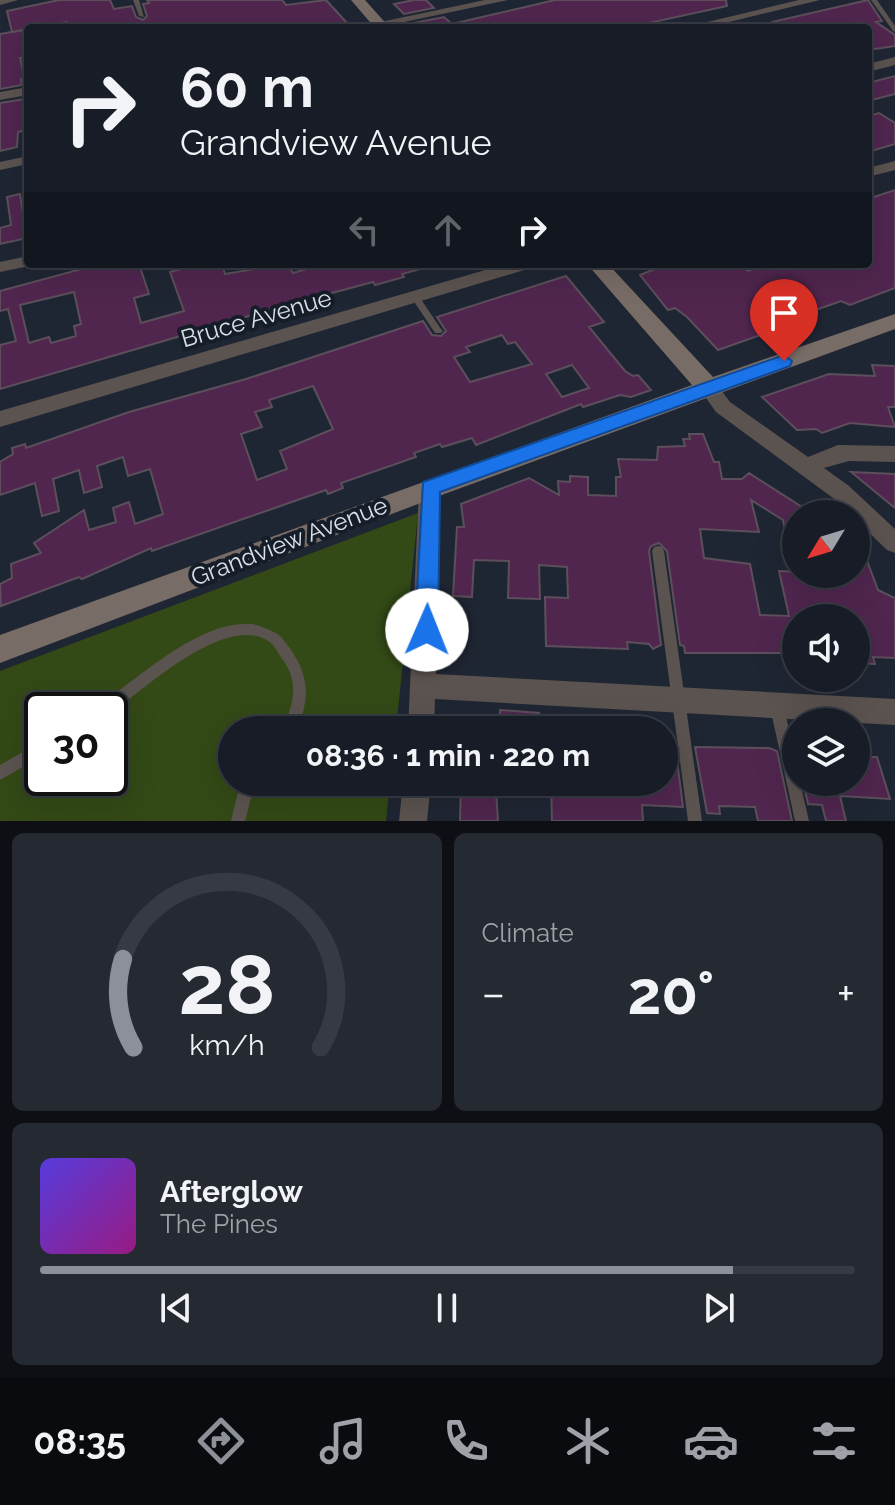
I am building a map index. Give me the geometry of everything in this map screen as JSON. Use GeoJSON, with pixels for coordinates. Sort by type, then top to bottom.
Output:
{"type":"FeatureCollection","features":[{"type":"Feature","properties":{"kind":"street"},"geometry":{"type":"LineString","coordinates":[[0,2],[12,0]]}},
{"type":"Feature","properties":{"kind":"street"},"geometry":{"type":"LineString","coordinates":[[358,0],[380,24]]}},
{"type":"Feature","properties":{"kind":"street"},"geometry":{"type":"LineString","coordinates":[[391,24],[502,0]]}},
{"type":"Feature","properties":{"kind":"street"},"geometry":{"type":"LineString","coordinates":[[706,24],[814,0]]}},
{"type":"Feature","properties":{"kind":"street"},"geometry":{"type":"LineString","coordinates":[[872,67],[895,61]]}},
{"type":"Feature","properties":{"kind":"street"},"geometry":{"type":"LineString","coordinates":[[0,96],[24,92]]}},
{"type":"Feature","properties":{"kind":"street"},"geometry":{"type":"LineString","coordinates":[[0,166],[24,161]]}},
{"type":"Feature","properties":{"kind":"street"},"geometry":{"type":"LineString","coordinates":[[872,172],[895,165]]}},
{"type":"Feature","properties":{"kind":"street"},"geometry":{"type":"LineString","coordinates":[[0,267],[24,262]]}},
{"type":"Feature","properties":{"kind":"street","name":"Bruce Avenue"},"geometry":{"type":"LineString","coordinates":[[0,419],[512,268]]}},
{"type":"Feature","properties":{"kind":"street"},"geometry":{"type":"LineString","coordinates":[[601,268],[723,407],[841,492],[895,543]]}},
{"type":"Feature","properties":{"kind":"street","name":"Grandview Avenue"},"geometry":{"type":"LineString","coordinates":[[0,649],[430,488],[895,321]]}},
{"type":"Feature","properties":{"kind":"street"},"geometry":{"type":"LineString","coordinates":[[808,468],[822,456],[842,452],[895,454]]}},
{"type":"Feature","properties":{"kind":"street"},"geometry":{"type":"LineString","coordinates":[[422,716],[430,488]]}},
{"type":"Feature","properties":{"kind":"street"},"geometry":{"type":"LineString","coordinates":[[425,686],[895,712]]}},
{"type":"Feature","properties":{"kind":"street"},"geometry":{"type":"LineString","coordinates":[[413,821],[416,796]]}},
{"type":"Feature","properties":{"kind":"lane"},"geometry":{"type":"LineString","coordinates":[[136,0],[142,16]]}},
{"type":"Feature","properties":{"kind":"lane"},"geometry":{"type":"LineString","coordinates":[[874,0],[895,30]]}},
{"type":"Feature","properties":{"kind":"lane"},"geometry":{"type":"LineString","coordinates":[[415,297],[438,331]]}},
{"type":"Feature","properties":{"kind":"lane"},"geometry":{"type":"LineString","coordinates":[[658,551],[681,700],[695,821]]}},
{"type":"Feature","properties":{"kind":"lane"},"geometry":{"type":"LineString","coordinates":[[128,693],[199,642],[219,632],[239,628],[260,632],[278,642],[290,657],[299,675],[300,699],[294,716]]}},
{"type":"Feature","properties":{"kind":"lane"},"geometry":{"type":"LineString","coordinates":[[777,705],[802,821]]}},
{"type":"Feature","properties":{"kind":"lane"},"geometry":{"type":"LineString","coordinates":[[0,773],[24,759]]}},
{"type":"Feature","properties":{"kind":"lane"},"geometry":{"type":"LineString","coordinates":[[238,821],[244,796]]}},
{"type":"Feature","properties":{"kind":"green space"},"geometry":{"type":"Polygon","coordinates":[[[418,513],[397,716],[218,716],[218,796],[389,796],[386,821],[0,821],[0,671],[418,513]]]}},
{"type":"Feature","properties":{"kind":"building"},"geometry":{"type":"Polygon","coordinates":[[[59,0],[110,0],[114,9],[132,6],[136,17],[143,20],[147,16],[143,4],[149,3],[147,0],[282,0],[286,5],[326,0],[347,23],[67,22],[24,24],[24,30],[12,32],[7,11],[59,0]]]}},
{"type":"Feature","properties":{"kind":"building"},"geometry":{"type":"Polygon","coordinates":[[[426,0],[434,8],[404,14],[394,4],[426,0]]]}},
{"type":"Feature","properties":{"kind":"building"},"geometry":{"type":"Polygon","coordinates":[[[555,0],[726,0],[727,6],[644,24],[452,24],[555,0]]]}},
{"type":"Feature","properties":{"kind":"building"},"geometry":{"type":"Polygon","coordinates":[[[868,0],[882,21],[876,22],[895,35],[895,46],[872,47],[872,24],[772,22],[868,0]]]}},
{"type":"Feature","properties":{"kind":"building"},"geometry":{"type":"Polygon","coordinates":[[[444,17],[452,24],[413,23],[444,17]]]}},
{"type":"Feature","properties":{"kind":"building"},"geometry":{"type":"Polygon","coordinates":[[[22,30],[24,34],[24,58],[20,58],[24,75],[22,85],[0,89],[0,34],[22,30]]]}},
{"type":"Feature","properties":{"kind":"building"},"geometry":{"type":"Polygon","coordinates":[[[895,76],[895,94],[872,100],[872,82],[895,76]]]}},
{"type":"Feature","properties":{"kind":"building"},"geometry":{"type":"Polygon","coordinates":[[[24,99],[24,130],[18,132],[17,147],[0,151],[0,103],[24,99]]]}},
{"type":"Feature","properties":{"kind":"building"},"geometry":{"type":"Polygon","coordinates":[[[879,113],[895,123],[895,144],[872,151],[872,115],[879,113]]]}},
{"type":"Feature","properties":{"kind":"building"},"geometry":{"type":"Polygon","coordinates":[[[895,190],[895,288],[850,305],[841,301],[810,312],[814,316],[718,350],[687,317],[675,308],[668,310],[640,275],[654,268],[745,268],[748,271],[757,268],[872,268],[872,198],[895,190]]]}},
{"type":"Feature","properties":{"kind":"building"},"geometry":{"type":"Polygon","coordinates":[[[20,194],[24,239],[0,244],[0,228],[11,225],[7,197],[20,194]]]}},
{"type":"Feature","properties":{"kind":"building"},"geometry":{"type":"Polygon","coordinates":[[[85,268],[140,268],[149,294],[134,298],[141,323],[184,311],[170,272],[185,268],[223,268],[225,274],[260,268],[290,268],[293,273],[310,268],[424,268],[402,274],[404,277],[375,285],[373,282],[276,308],[0,389],[0,345],[16,341],[8,309],[0,311],[0,291],[85,268]],[[74,292],[20,305],[29,343],[49,337],[51,343],[76,336],[74,326],[81,324],[74,292]]]}},
{"type":"Feature","properties":{"kind":"building"},"geometry":{"type":"Polygon","coordinates":[[[566,276],[604,322],[589,327],[625,371],[633,376],[638,375],[651,390],[631,397],[620,395],[583,407],[581,404],[476,445],[472,438],[442,447],[440,444],[414,453],[416,457],[341,483],[343,488],[328,494],[326,490],[152,551],[151,548],[82,579],[79,577],[1,606],[0,584],[12,578],[11,564],[41,553],[34,543],[84,510],[89,530],[116,522],[113,508],[129,502],[135,524],[163,514],[150,469],[128,476],[123,457],[97,466],[102,487],[84,493],[79,470],[53,479],[59,511],[42,516],[35,483],[0,495],[0,462],[13,454],[12,448],[25,444],[26,448],[129,412],[246,379],[423,321],[432,335],[441,336],[446,331],[437,317],[566,276]],[[502,335],[466,347],[470,352],[454,357],[470,382],[532,364],[515,342],[508,344],[502,335]],[[572,365],[546,374],[562,397],[589,388],[572,365]],[[313,386],[269,400],[272,407],[255,412],[262,427],[241,434],[257,480],[287,469],[280,451],[333,429],[313,386]]]}},
{"type":"Feature","properties":{"kind":"building"},"geometry":{"type":"Polygon","coordinates":[[[872,365],[895,366],[895,407],[888,407],[895,427],[850,423],[822,433],[816,429],[797,430],[762,397],[829,374],[875,376],[872,365]]]}},
{"type":"Feature","properties":{"kind":"building"},"geometry":{"type":"Polygon","coordinates":[[[689,434],[703,434],[714,462],[719,462],[722,479],[742,479],[749,473],[791,500],[782,500],[782,519],[751,500],[759,532],[700,529],[704,558],[750,564],[760,615],[782,616],[782,653],[685,653],[684,646],[680,645],[667,551],[659,543],[651,546],[649,551],[661,645],[653,649],[649,644],[627,642],[628,649],[546,646],[545,597],[568,598],[567,567],[539,565],[540,599],[508,598],[509,561],[474,560],[472,597],[453,596],[457,527],[464,527],[461,504],[529,478],[559,495],[558,481],[570,482],[570,476],[588,477],[588,495],[616,496],[616,477],[621,477],[618,459],[657,460],[658,447],[685,446],[683,439],[690,439],[689,434]]]}},
{"type":"Feature","properties":{"kind":"building"},"geometry":{"type":"Polygon","coordinates":[[[851,472],[895,474],[895,508],[851,472]]]}},
{"type":"Feature","properties":{"kind":"building"},"geometry":{"type":"Polygon","coordinates":[[[870,569],[878,590],[895,598],[895,658],[873,657],[875,664],[870,664],[870,604],[786,604],[783,588],[870,588],[870,569]]]}},
{"type":"Feature","properties":{"kind":"building"},"geometry":{"type":"Polygon","coordinates":[[[500,710],[539,713],[539,716],[500,716],[500,710]]]}},
{"type":"Feature","properties":{"kind":"building"},"geometry":{"type":"Polygon","coordinates":[[[695,747],[769,748],[777,751],[782,796],[787,796],[792,821],[758,821],[755,807],[719,806],[720,814],[707,813],[695,747]]]}},
{"type":"Feature","properties":{"kind":"building"},"geometry":{"type":"Polygon","coordinates":[[[870,757],[877,757],[890,799],[840,796],[870,796],[870,757]]]}},
{"type":"Feature","properties":{"kind":"building"},"geometry":{"type":"Polygon","coordinates":[[[678,768],[683,807],[642,805],[643,821],[552,821],[551,796],[678,796],[678,768]]]}},
{"type":"Feature","properties":{"kind":"building"},"geometry":{"type":"Polygon","coordinates":[[[461,796],[496,796],[498,821],[460,821],[461,796]]]}},
{"type":"Feature","properties":{"kind":"building"},"geometry":{"type":"Polygon","coordinates":[[[806,796],[840,796],[846,821],[826,821],[822,805],[808,804],[806,796]]]}},
{"type":"Feature","properties":{"kind":"route"},"geometry":{"type":"LineString","coordinates":[[427,630],[430,488],[784,361]]}}]}
